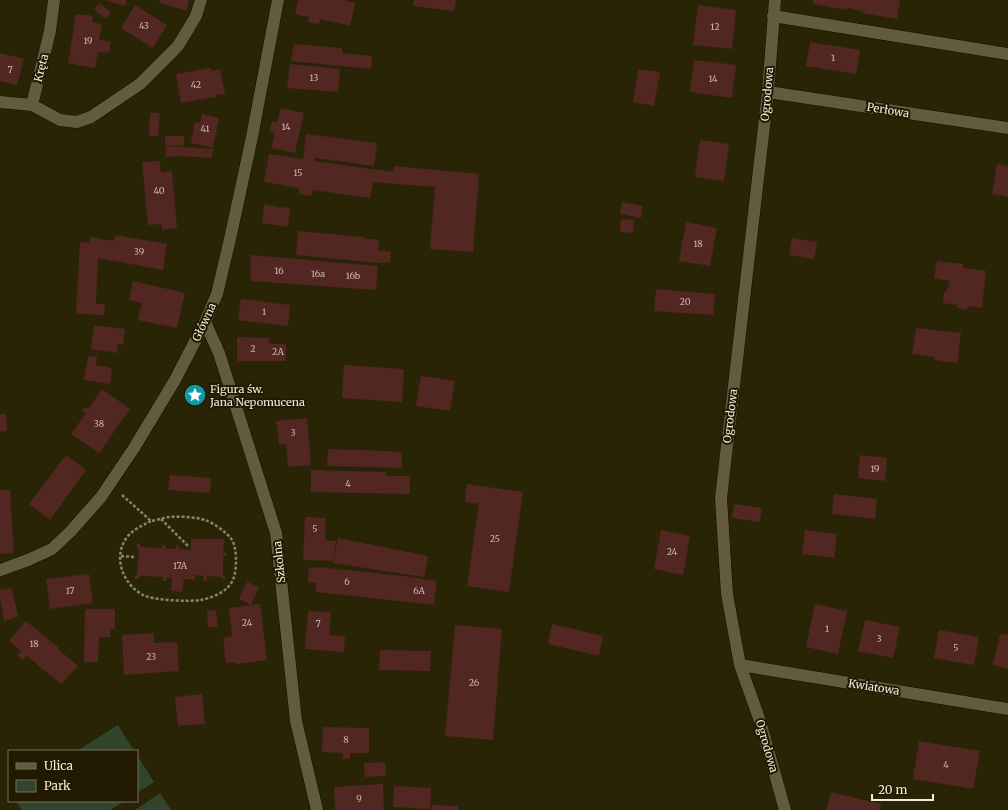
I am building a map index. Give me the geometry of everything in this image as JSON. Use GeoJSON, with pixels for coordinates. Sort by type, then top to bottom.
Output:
{"type":"FeatureCollection","features":[{"type":"Feature","properties":{"kind":"street","name":"Kręta"},"geometry":{"type":"LineString","coordinates":[[32,105],[50,31],[54,0]]}},
{"type":"Feature","properties":{"kind":"street"},"geometry":{"type":"LineString","coordinates":[[0,102],[32,105],[60,120],[77,122],[91,117],[140,84],[178,46],[196,16],[200,0]]}},
{"type":"Feature","properties":{"kind":"street","name":"Główna"},"geometry":{"type":"LineString","coordinates":[[0,570],[28,560],[52,549],[70,532],[101,497],[134,448],[175,380],[205,322],[217,294],[230,239],[252,137],[278,0]]}},
{"type":"Feature","properties":{"kind":"street","name":"Ogrodowa"},"geometry":{"type":"LineString","coordinates":[[774,0],[768,92],[721,498],[727,594],[740,665],[760,721],[785,810]]}},
{"type":"Feature","properties":{"kind":"street"},"geometry":{"type":"LineString","coordinates":[[773,16],[1008,54]]}},
{"type":"Feature","properties":{"kind":"street","name":"Perłowa"},"geometry":{"type":"LineString","coordinates":[[768,92],[1008,128]]}},
{"type":"Feature","properties":{"kind":"street","name":"Szkolna"},"geometry":{"type":"LineString","coordinates":[[205,322],[219,353],[276,533],[296,721],[317,810]]}},
{"type":"Feature","properties":{"kind":"street","name":"Kwiatowa"},"geometry":{"type":"LineString","coordinates":[[740,665],[1008,709]]}},
{"type":"Feature","properties":{"kind":"path"},"geometry":{"type":"LineString","coordinates":[[110,483],[151,521]]}},
{"type":"Feature","properties":{"kind":"path"},"geometry":{"type":"LineString","coordinates":[[175,517],[205,520],[222,529],[231,539],[236,553],[236,567],[233,580],[227,588],[216,595],[200,600],[155,599],[144,596],[134,589],[124,578],[120,563],[121,549],[128,536],[138,528],[151,521],[175,517]]}},
{"type":"Feature","properties":{"kind":"path"},"geometry":{"type":"LineString","coordinates":[[161,519],[188,546]]}},
{"type":"Feature","properties":{"kind":"path"},"geometry":{"type":"LineString","coordinates":[[121,556],[134,557]]}},
{"type":"Feature","properties":{"kind":"green space"},"geometry":{"type":"Polygon","coordinates":[[[118,725],[133,750],[79,750],[118,725]]]}},
{"type":"Feature","properties":{"kind":"green space"},"geometry":{"type":"Polygon","coordinates":[[[138,757],[154,782],[138,792],[138,757]]]}},
{"type":"Feature","properties":{"kind":"green space"},"geometry":{"type":"Polygon","coordinates":[[[160,793],[171,810],[135,810],[160,793]]]}},
{"type":"Feature","properties":{"kind":"green space"},"geometry":{"type":"Polygon","coordinates":[[[17,802],[123,802],[110,810],[22,810],[17,802]]]}},
{"type":"Feature","properties":{"kind":"building"},"geometry":{"type":"Polygon","coordinates":[[[105,0],[126,0],[125,6],[105,0]]]}},
{"type":"Feature","properties":{"kind":"building"},"geometry":{"type":"Polygon","coordinates":[[[160,0],[189,0],[187,11],[159,3],[160,0]]]}},
{"type":"Feature","properties":{"kind":"building"},"geometry":{"type":"Polygon","coordinates":[[[298,0],[344,0],[355,3],[350,26],[320,19],[319,24],[308,22],[309,17],[295,14],[298,0]]]}},
{"type":"Feature","properties":{"kind":"building"},"geometry":{"type":"Polygon","coordinates":[[[414,0],[456,0],[454,11],[413,6],[414,0]]]}},
{"type":"Feature","properties":{"kind":"building"},"geometry":{"type":"Polygon","coordinates":[[[813,0],[900,0],[897,19],[863,13],[863,11],[848,8],[847,10],[813,4],[813,0]]]}},
{"type":"Feature","properties":{"kind":"building"},"geometry":{"type":"Polygon","coordinates":[[[99,3],[111,12],[106,19],[94,9],[99,3]]]}},
{"type":"Feature","properties":{"kind":"building"},"geometry":{"type":"Polygon","coordinates":[[[135,5],[167,25],[153,48],[121,28],[135,5]]]}},
{"type":"Feature","properties":{"kind":"building"},"geometry":{"type":"Polygon","coordinates":[[[698,5],[736,10],[732,49],[693,45],[698,5]]]}},
{"type":"Feature","properties":{"kind":"building"},"geometry":{"type":"Polygon","coordinates":[[[76,14],[93,16],[92,22],[102,24],[99,40],[111,42],[109,53],[98,52],[95,68],[68,63],[76,14]]]}},
{"type":"Feature","properties":{"kind":"building"},"geometry":{"type":"Polygon","coordinates":[[[810,42],[860,50],[856,74],[806,66],[810,42]]]}},
{"type":"Feature","properties":{"kind":"building"},"geometry":{"type":"Polygon","coordinates":[[[294,44],[342,48],[342,53],[372,56],[371,69],[291,61],[294,44]]]}},
{"type":"Feature","properties":{"kind":"building"},"geometry":{"type":"Polygon","coordinates":[[[0,53],[24,59],[17,85],[0,81],[0,53]]]}},
{"type":"Feature","properties":{"kind":"building"},"geometry":{"type":"Polygon","coordinates":[[[694,60],[736,65],[732,98],[690,92],[694,60]]]}},
{"type":"Feature","properties":{"kind":"building"},"geometry":{"type":"Polygon","coordinates":[[[290,64],[340,69],[338,92],[287,88],[290,64]]]}},
{"type":"Feature","properties":{"kind":"building"},"geometry":{"type":"Polygon","coordinates":[[[211,68],[211,71],[220,69],[225,94],[181,103],[176,74],[211,68]]]}},
{"type":"Feature","properties":{"kind":"building"},"geometry":{"type":"Polygon","coordinates":[[[638,69],[660,72],[654,106],[633,102],[638,69]]]}},
{"type":"Feature","properties":{"kind":"building"},"geometry":{"type":"Polygon","coordinates":[[[281,108],[304,113],[295,153],[271,148],[275,133],[269,132],[272,121],[277,122],[281,108]]]}},
{"type":"Feature","properties":{"kind":"building"},"geometry":{"type":"Polygon","coordinates":[[[150,113],[160,113],[158,136],[149,136],[150,113]]]}},
{"type":"Feature","properties":{"kind":"building"},"geometry":{"type":"Polygon","coordinates":[[[202,114],[219,118],[213,148],[191,143],[195,122],[200,123],[202,114]]]}},
{"type":"Feature","properties":{"kind":"building"},"geometry":{"type":"Polygon","coordinates":[[[306,134],[377,143],[374,166],[315,158],[314,161],[393,172],[394,166],[479,174],[473,252],[430,249],[435,187],[373,182],[370,198],[313,190],[312,196],[299,194],[299,188],[264,182],[269,154],[303,159],[306,134]]]}},
{"type":"Feature","properties":{"kind":"building"},"geometry":{"type":"Polygon","coordinates":[[[165,136],[184,136],[184,146],[165,145],[165,136]]]}},
{"type":"Feature","properties":{"kind":"building"},"geometry":{"type":"Polygon","coordinates":[[[700,140],[729,144],[724,181],[695,177],[700,140]]]}},
{"type":"Feature","properties":{"kind":"building"},"geometry":{"type":"Polygon","coordinates":[[[166,146],[213,149],[211,158],[182,156],[165,157],[166,146]]]}},
{"type":"Feature","properties":{"kind":"building"},"geometry":{"type":"Polygon","coordinates":[[[160,161],[161,172],[172,171],[177,228],[162,230],[161,224],[148,225],[142,162],[160,161]]]}},
{"type":"Feature","properties":{"kind":"building"},"geometry":{"type":"Polygon","coordinates":[[[997,164],[1008,166],[1008,197],[992,194],[997,164]]]}},
{"type":"Feature","properties":{"kind":"building"},"geometry":{"type":"Polygon","coordinates":[[[622,202],[643,206],[641,218],[620,214],[622,202]]]}},
{"type":"Feature","properties":{"kind":"building"},"geometry":{"type":"Polygon","coordinates":[[[264,204],[290,208],[288,227],[262,223],[264,204]]]}},
{"type":"Feature","properties":{"kind":"building"},"geometry":{"type":"Polygon","coordinates":[[[621,219],[634,220],[633,233],[620,232],[621,219]]]}},
{"type":"Feature","properties":{"kind":"building"},"geometry":{"type":"Polygon","coordinates":[[[686,222],[717,228],[710,266],[679,261],[686,222]]]}},
{"type":"Feature","properties":{"kind":"building"},"geometry":{"type":"Polygon","coordinates":[[[298,231],[363,237],[379,240],[378,250],[391,252],[390,262],[377,263],[296,255],[298,231]]]}},
{"type":"Feature","properties":{"kind":"building"},"geometry":{"type":"Polygon","coordinates":[[[116,235],[167,244],[163,270],[98,258],[96,304],[105,304],[104,315],[76,314],[80,242],[89,243],[90,237],[114,241],[116,235]]]}},
{"type":"Feature","properties":{"kind":"building"},"geometry":{"type":"Polygon","coordinates":[[[792,238],[817,242],[814,259],[789,255],[792,238]]]}},
{"type":"Feature","properties":{"kind":"building"},"geometry":{"type":"Polygon","coordinates":[[[251,255],[378,266],[376,290],[250,281],[251,255]]]}},
{"type":"Feature","properties":{"kind":"building"},"geometry":{"type":"Polygon","coordinates":[[[937,261],[963,264],[963,268],[986,271],[982,308],[968,306],[967,310],[957,308],[957,305],[943,303],[944,291],[946,292],[950,281],[934,278],[937,261]]]}},
{"type":"Feature","properties":{"kind":"building"},"geometry":{"type":"Polygon","coordinates":[[[133,281],[185,293],[177,328],[138,320],[142,303],[129,300],[133,281]]]}},
{"type":"Feature","properties":{"kind":"building"},"geometry":{"type":"Polygon","coordinates":[[[656,289],[715,294],[713,315],[654,311],[656,289]]]}},
{"type":"Feature","properties":{"kind":"building"},"geometry":{"type":"Polygon","coordinates":[[[241,299],[290,305],[288,326],[238,320],[241,299]]]}},
{"type":"Feature","properties":{"kind":"building"},"geometry":{"type":"Polygon","coordinates":[[[94,325],[125,329],[123,345],[118,344],[117,353],[91,349],[94,325]]]}},
{"type":"Feature","properties":{"kind":"building"},"geometry":{"type":"Polygon","coordinates":[[[916,328],[961,333],[957,363],[935,360],[935,357],[912,354],[916,328]]]}},
{"type":"Feature","properties":{"kind":"building"},"geometry":{"type":"Polygon","coordinates":[[[237,337],[269,338],[269,344],[286,344],[286,361],[237,361],[237,337]]]}},
{"type":"Feature","properties":{"kind":"building"},"geometry":{"type":"Polygon","coordinates":[[[88,356],[97,357],[96,365],[112,368],[110,384],[84,380],[88,356]]]}},
{"type":"Feature","properties":{"kind":"building"},"geometry":{"type":"Polygon","coordinates":[[[344,365],[404,369],[402,402],[342,398],[344,365]]]}},
{"type":"Feature","properties":{"kind":"building"},"geometry":{"type":"Polygon","coordinates":[[[421,376],[455,381],[450,411],[416,406],[421,376]]]}},
{"type":"Feature","properties":{"kind":"building"},"geometry":{"type":"Polygon","coordinates":[[[102,389],[130,409],[99,453],[71,434],[86,413],[82,411],[85,407],[88,409],[102,389]]]}},
{"type":"Feature","properties":{"kind":"building"},"geometry":{"type":"Polygon","coordinates":[[[0,414],[6,414],[7,431],[0,432],[0,414]]]}},
{"type":"Feature","properties":{"kind":"building"},"geometry":{"type":"Polygon","coordinates":[[[307,418],[311,465],[288,467],[286,444],[279,445],[276,421],[307,418]]]}},
{"type":"Feature","properties":{"kind":"building"},"geometry":{"type":"Polygon","coordinates":[[[328,449],[389,451],[402,453],[402,468],[327,466],[328,449]]]}},
{"type":"Feature","properties":{"kind":"building"},"geometry":{"type":"Polygon","coordinates":[[[66,455],[86,470],[50,520],[29,504],[66,455]]]}},
{"type":"Feature","properties":{"kind":"building"},"geometry":{"type":"Polygon","coordinates":[[[860,455],[887,458],[885,481],[858,478],[860,455]]]}},
{"type":"Feature","properties":{"kind":"building"},"geometry":{"type":"Polygon","coordinates":[[[311,470],[386,472],[386,476],[410,476],[410,494],[311,492],[311,470]]]}},
{"type":"Feature","properties":{"kind":"building"},"geometry":{"type":"Polygon","coordinates":[[[170,475],[211,478],[210,493],[168,490],[170,475]]]}},
{"type":"Feature","properties":{"kind":"building"},"geometry":{"type":"Polygon","coordinates":[[[467,484],[523,492],[509,592],[467,586],[479,504],[465,502],[467,484]]]}},
{"type":"Feature","properties":{"kind":"building"},"geometry":{"type":"Polygon","coordinates":[[[0,490],[10,490],[14,553],[0,554],[0,490]]]}},
{"type":"Feature","properties":{"kind":"building"},"geometry":{"type":"Polygon","coordinates":[[[834,494],[877,499],[875,519],[832,514],[834,494]]]}},
{"type":"Feature","properties":{"kind":"building"},"geometry":{"type":"Polygon","coordinates":[[[734,504],[762,508],[760,522],[732,518],[734,504]]]}},
{"type":"Feature","properties":{"kind":"building"},"geometry":{"type":"Polygon","coordinates":[[[305,517],[326,518],[325,540],[336,541],[333,561],[303,560],[305,517]]]}},
{"type":"Feature","properties":{"kind":"building"},"geometry":{"type":"Polygon","coordinates":[[[661,530],[690,536],[683,575],[654,569],[661,530]]]}},
{"type":"Feature","properties":{"kind":"building"},"geometry":{"type":"Polygon","coordinates":[[[805,530],[837,534],[834,558],[802,554],[805,530]]]}},
{"type":"Feature","properties":{"kind":"building"},"geometry":{"type":"Polygon","coordinates":[[[338,538],[428,556],[424,577],[333,563],[338,538]]]}},
{"type":"Feature","properties":{"kind":"building"},"geometry":{"type":"Polygon","coordinates":[[[191,539],[224,539],[223,554],[225,552],[227,555],[223,557],[223,575],[226,578],[224,580],[221,577],[207,576],[207,581],[203,581],[204,576],[195,575],[195,580],[184,579],[182,592],[171,591],[172,578],[166,578],[166,581],[163,581],[163,577],[141,576],[136,580],[134,577],[137,574],[139,550],[136,545],[139,542],[141,547],[162,548],[162,545],[165,545],[165,548],[176,549],[176,545],[179,546],[179,549],[191,550],[191,539]]]}},
{"type":"Feature","properties":{"kind":"building"},"geometry":{"type":"Polygon","coordinates":[[[318,567],[437,581],[434,605],[316,592],[316,583],[308,582],[309,568],[318,567]]]}},
{"type":"Feature","properties":{"kind":"building"},"geometry":{"type":"Polygon","coordinates":[[[89,574],[93,603],[50,609],[46,579],[89,574]]]}},
{"type":"Feature","properties":{"kind":"building"},"geometry":{"type":"Polygon","coordinates":[[[247,582],[259,587],[251,605],[239,599],[247,582]]]}},
{"type":"Feature","properties":{"kind":"building"},"geometry":{"type":"Polygon","coordinates":[[[12,588],[18,617],[4,621],[0,590],[12,588]]]}},
{"type":"Feature","properties":{"kind":"building"},"geometry":{"type":"Polygon","coordinates":[[[260,604],[267,660],[236,664],[235,662],[226,663],[223,638],[232,636],[229,608],[260,604]]]}},
{"type":"Feature","properties":{"kind":"building"},"geometry":{"type":"Polygon","coordinates":[[[815,604],[847,611],[838,654],[806,647],[815,604]]]}},
{"type":"Feature","properties":{"kind":"building"},"geometry":{"type":"Polygon","coordinates":[[[85,609],[115,609],[115,629],[110,629],[110,637],[99,637],[98,662],[84,662],[85,609]]]}},
{"type":"Feature","properties":{"kind":"building"},"geometry":{"type":"Polygon","coordinates":[[[216,610],[218,627],[208,627],[207,611],[216,610]]]}},
{"type":"Feature","properties":{"kind":"building"},"geometry":{"type":"Polygon","coordinates":[[[308,611],[331,612],[329,635],[345,636],[344,652],[305,649],[308,611]]]}},
{"type":"Feature","properties":{"kind":"building"},"geometry":{"type":"Polygon","coordinates":[[[865,620],[900,627],[893,658],[858,651],[865,620]]]}},
{"type":"Feature","properties":{"kind":"building"},"geometry":{"type":"Polygon","coordinates":[[[26,621],[78,666],[61,684],[27,656],[23,660],[17,655],[21,651],[9,641],[26,621]]]}},
{"type":"Feature","properties":{"kind":"building"},"geometry":{"type":"Polygon","coordinates":[[[552,624],[603,636],[599,656],[548,644],[552,624]]]}},
{"type":"Feature","properties":{"kind":"building"},"geometry":{"type":"Polygon","coordinates":[[[455,625],[502,629],[493,740],[445,736],[455,625]]]}},
{"type":"Feature","properties":{"kind":"building"},"geometry":{"type":"Polygon","coordinates":[[[939,630],[979,637],[974,665],[934,658],[939,630]]]}},
{"type":"Feature","properties":{"kind":"building"},"geometry":{"type":"Polygon","coordinates":[[[154,633],[154,643],[177,642],[179,671],[124,675],[122,635],[154,633]]]}},
{"type":"Feature","properties":{"kind":"building"},"geometry":{"type":"Polygon","coordinates":[[[1000,634],[1008,635],[1008,669],[993,665],[1000,634]]]}},
{"type":"Feature","properties":{"kind":"building"},"geometry":{"type":"Polygon","coordinates":[[[380,650],[431,651],[430,671],[379,670],[380,650]]]}},
{"type":"Feature","properties":{"kind":"building"},"geometry":{"type":"Polygon","coordinates":[[[202,694],[205,724],[178,726],[175,697],[202,694]]]}},
{"type":"Feature","properties":{"kind":"building"},"geometry":{"type":"Polygon","coordinates":[[[323,727],[369,728],[369,753],[350,753],[350,759],[343,759],[343,753],[322,752],[323,727]]]}},
{"type":"Feature","properties":{"kind":"building"},"geometry":{"type":"Polygon","coordinates":[[[919,741],[980,751],[973,789],[913,779],[919,741]]]}},
{"type":"Feature","properties":{"kind":"building"},"geometry":{"type":"Polygon","coordinates":[[[385,762],[386,776],[365,777],[364,763],[385,762]]]}},
{"type":"Feature","properties":{"kind":"building"},"geometry":{"type":"Polygon","coordinates":[[[383,784],[384,810],[335,810],[334,787],[383,784]]]}},
{"type":"Feature","properties":{"kind":"building"},"geometry":{"type":"Polygon","coordinates":[[[394,786],[431,788],[430,809],[393,807],[394,786]]]}},
{"type":"Feature","properties":{"kind":"building"},"geometry":{"type":"Polygon","coordinates":[[[831,792],[881,804],[880,810],[826,810],[831,792]]]}},
{"type":"Feature","properties":{"kind":"building"},"geometry":{"type":"Polygon","coordinates":[[[432,805],[458,806],[458,810],[432,810],[432,805]]]}},
{"type":"Feature","properties":{"kind":"place","name":"Figura św. Jana Nepomucena"},"geometry":{"type":"Point","coordinates":[195,395]}}]}
